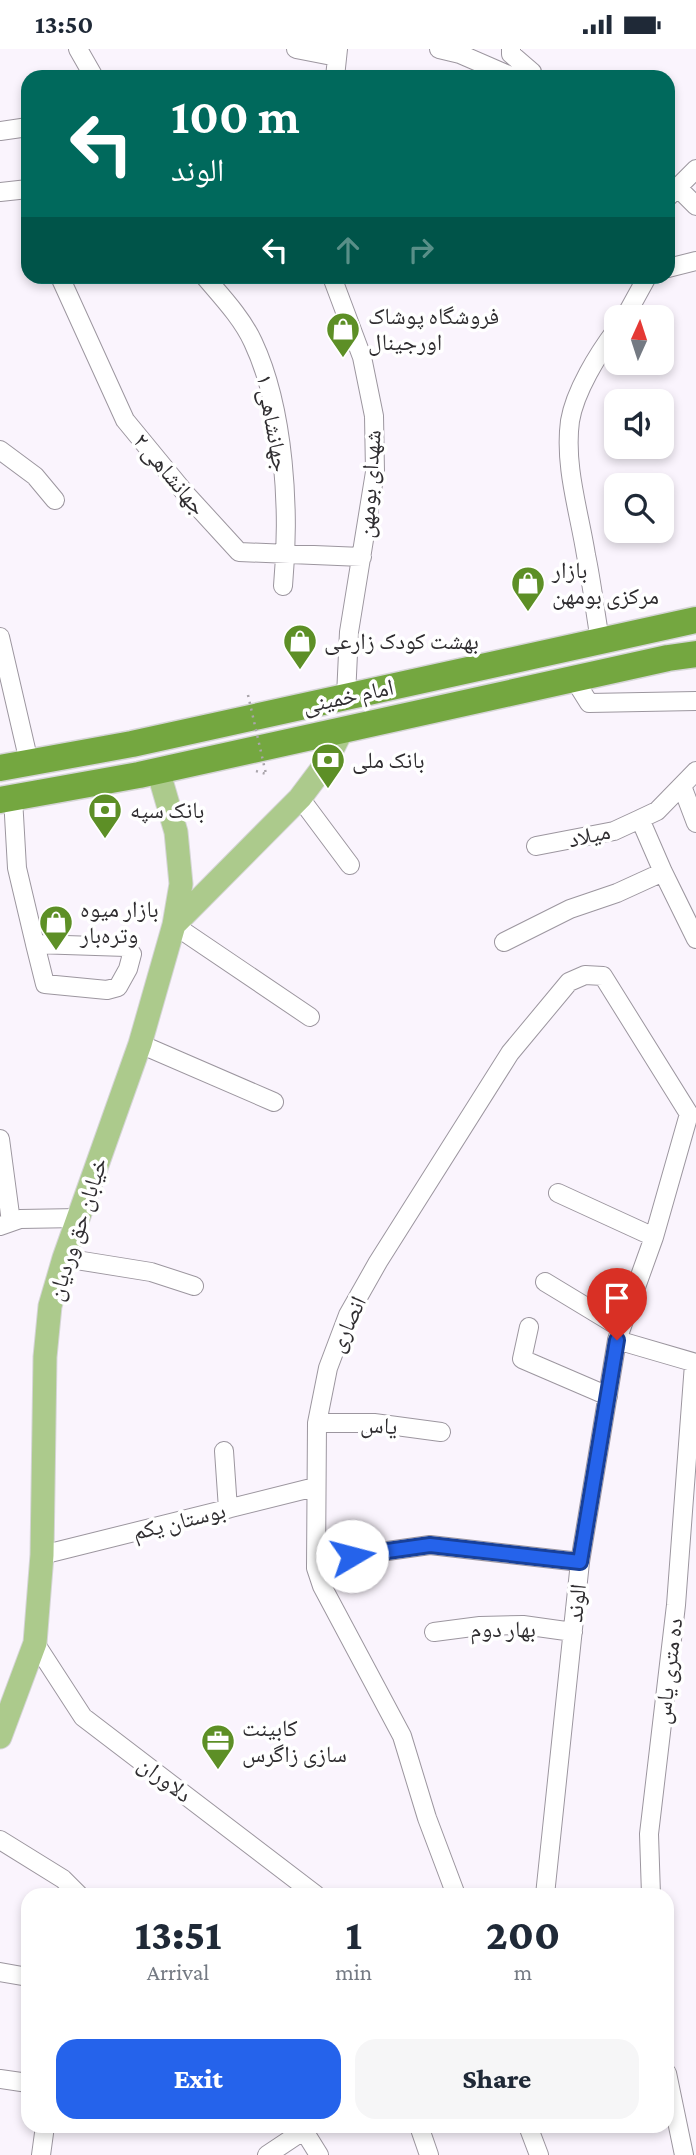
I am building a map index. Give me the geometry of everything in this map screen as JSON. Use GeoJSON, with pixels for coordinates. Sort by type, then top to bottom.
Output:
{"type":"FeatureCollection","features":[{"type":"Feature","properties":{"kind":"highway","name":"امام خمینی"},"geometry":{"type":"LineString","coordinates":[[0,768],[132,744],[696,620]]}},
{"type":"Feature","properties":{"kind":"highway","name":"امام خمینی"},"geometry":{"type":"LineString","coordinates":[[6,799],[158,770],[696,654]]}},
{"type":"Feature","properties":{"kind":"main road"},"geometry":{"type":"LineString","coordinates":[[174,925],[300,798],[324,766],[342,730]]}},
{"type":"Feature","properties":{"kind":"main road","name":"خیابان حق وردیان"},"geometry":{"type":"LineString","coordinates":[[0,1737],[35,1643],[42,1555],[45,1357],[50,1306],[64,1258],[140,1044],[174,925],[181,884],[176,832],[158,770]]}},
{"type":"Feature","properties":{"kind":"street"},"geometry":{"type":"LineString","coordinates":[[78,49],[90,70]]}},
{"type":"Feature","properties":{"kind":"street"},"geometry":{"type":"LineString","coordinates":[[296,49],[338,53]]}},
{"type":"Feature","properties":{"kind":"street"},"geometry":{"type":"LineString","coordinates":[[439,49],[462,51],[499,70]]}},
{"type":"Feature","properties":{"kind":"street"},"geometry":{"type":"LineString","coordinates":[[511,49],[511,54],[530,70]]}},
{"type":"Feature","properties":{"kind":"street"},"geometry":{"type":"LineString","coordinates":[[0,131],[21,128]]}},
{"type":"Feature","properties":{"kind":"street"},"geometry":{"type":"LineString","coordinates":[[675,190],[696,169]]}},
{"type":"Feature","properties":{"kind":"street"},"geometry":{"type":"LineString","coordinates":[[0,192],[21,190]]}},
{"type":"Feature","properties":{"kind":"street"},"geometry":{"type":"LineString","coordinates":[[675,193],[696,206]]}},
{"type":"Feature","properties":{"kind":"street"},"geometry":{"type":"LineString","coordinates":[[675,266],[696,261]]}},
{"type":"Feature","properties":{"kind":"street","name":"جهانشاهی ۲"},"geometry":{"type":"LineString","coordinates":[[63,284],[125,420],[185,493],[239,552],[362,557]]}},
{"type":"Feature","properties":{"kind":"street","name":"جهانشاهی ۱"},"geometry":{"type":"LineString","coordinates":[[210,284],[252,339],[268,376],[276,412],[284,487],[286,554],[283,586]]}},
{"type":"Feature","properties":{"kind":"street","name":"شهدای بومهن"},"geometry":{"type":"LineString","coordinates":[[335,284],[362,357],[374,416],[374,472],[349,632],[346,696]]}},
{"type":"Feature","properties":{"kind":"street"},"geometry":{"type":"LineString","coordinates":[[632,305],[644,284]]}},
{"type":"Feature","properties":{"kind":"street"},"geometry":{"type":"LineString","coordinates":[[600,641],[571,478],[570,421],[583,384],[604,347]]}},
{"type":"Feature","properties":{"kind":"street"},"geometry":{"type":"LineString","coordinates":[[0,450],[35,476],[55,500]]}},
{"type":"Feature","properties":{"kind":"street"},"geometry":{"type":"LineString","coordinates":[[0,637],[29,762]]}},
{"type":"Feature","properties":{"kind":"street"},"geometry":{"type":"LineString","coordinates":[[574,679],[589,703],[696,701]]}},
{"type":"Feature","properties":{"kind":"street","name":"میلاد"},"geometry":{"type":"LineString","coordinates":[[536,846],[614,831],[640,819],[656,811],[696,771]]}},
{"type":"Feature","properties":{"kind":"street"},"geometry":{"type":"LineString","coordinates":[[682,786],[696,823]]}},
{"type":"Feature","properties":{"kind":"street"},"geometry":{"type":"LineString","coordinates":[[300,798],[350,865]]}},
{"type":"Feature","properties":{"kind":"street"},"geometry":{"type":"LineString","coordinates":[[6,799],[17,868],[45,983],[107,990],[118,987],[132,954],[126,947],[36,944]]}},
{"type":"Feature","properties":{"kind":"street"},"geometry":{"type":"LineString","coordinates":[[640,819],[696,939]]}},
{"type":"Feature","properties":{"kind":"street"},"geometry":{"type":"LineString","coordinates":[[505,943],[570,909],[617,893],[663,872]]}},
{"type":"Feature","properties":{"kind":"street"},"geometry":{"type":"LineString","coordinates":[[174,925],[310,1017]]}},
{"type":"Feature","properties":{"kind":"street","name":"انصاری"},"geometry":{"type":"LineString","coordinates":[[453,1888],[427,1818],[402,1736],[322,1586],[316,1568],[317,1423],[328,1368],[348,1315],[378,1262],[509,1053],[569,982],[585,975],[603,975],[689,1114]]}},
{"type":"Feature","properties":{"kind":"street"},"geometry":{"type":"LineString","coordinates":[[140,1044],[274,1102]]}},
{"type":"Feature","properties":{"kind":"street","name":"الوند"},"geometry":{"type":"LineString","coordinates":[[546,1888],[580,1562],[619,1334],[654,1237],[689,1114]]}},
{"type":"Feature","properties":{"kind":"street"},"geometry":{"type":"LineString","coordinates":[[0,1139],[5,1224],[20,1219],[79,1218]]}},
{"type":"Feature","properties":{"kind":"street"},"geometry":{"type":"LineString","coordinates":[[558,1193],[654,1237]]}},
{"type":"Feature","properties":{"kind":"street"},"geometry":{"type":"LineString","coordinates":[[64,1258],[151,1272],[194,1286]]}},
{"type":"Feature","properties":{"kind":"street"},"geometry":{"type":"LineString","coordinates":[[545,1282],[619,1334],[695,1364]]}},
{"type":"Feature","properties":{"kind":"street"},"geometry":{"type":"LineString","coordinates":[[528,1328],[522,1359],[608,1397]]}},
{"type":"Feature","properties":{"kind":"street","name":"ده متری یاس"},"geometry":{"type":"LineString","coordinates":[[651,1888],[649,1835],[676,1605],[695,1364]]}},
{"type":"Feature","properties":{"kind":"street","name":"یاس"},"geometry":{"type":"LineString","coordinates":[[317,1423],[374,1423],[441,1432]]}},
{"type":"Feature","properties":{"kind":"street"},"geometry":{"type":"LineString","coordinates":[[224,1451],[228,1509]]}},
{"type":"Feature","properties":{"kind":"street","name":"بوستان یکم"},"geometry":{"type":"LineString","coordinates":[[42,1555],[315,1487]]}},
{"type":"Feature","properties":{"kind":"street"},"geometry":{"type":"LineString","coordinates":[[316,1568],[352,1556],[430,1545],[580,1562]]}},
{"type":"Feature","properties":{"kind":"street","name":"بهار دوم"},"geometry":{"type":"LineString","coordinates":[[434,1632],[480,1626],[523,1625],[573,1632]]}},
{"type":"Feature","properties":{"kind":"street","name":"دلاوران"},"geometry":{"type":"LineString","coordinates":[[35,1643],[83,1717],[307,1888]]}},
{"type":"Feature","properties":{"kind":"street"},"geometry":{"type":"LineString","coordinates":[[0,1840],[63,1879],[72,1888]]}},
{"type":"Feature","properties":{"kind":"street"},"geometry":{"type":"LineString","coordinates":[[0,1972],[21,1976]]}},
{"type":"Feature","properties":{"kind":"street"},"geometry":{"type":"LineString","coordinates":[[0,2079],[21,2082]]}},
{"type":"Feature","properties":{"kind":"street"},"geometry":{"type":"LineString","coordinates":[[674,2107],[684,2155]]}},
{"type":"Feature","properties":{"kind":"street"},"geometry":{"type":"LineString","coordinates":[[41,2155],[44,2133]]}},
{"type":"Feature","properties":{"kind":"street"},"geometry":{"type":"LineString","coordinates":[[267,2155],[296,2133]]}},
{"type":"Feature","properties":{"kind":"street"},"geometry":{"type":"LineString","coordinates":[[305,2133],[319,2155]]}},
{"type":"Feature","properties":{"kind":"street"},"geometry":{"type":"LineString","coordinates":[[421,2133],[429,2155]]}},
{"type":"Feature","properties":{"kind":"street"},"geometry":{"type":"LineString","coordinates":[[531,2133],[539,2155]]}},
{"type":"Feature","properties":{"kind":"path"},"geometry":{"type":"LineString","coordinates":[[248,695],[266,774],[256,772]]}},
{"type":"Feature","properties":{"kind":"place","name":"فروشگاه پوشاک اورجینال"},"geometry":{"type":"Point","coordinates":[343,359]}},
{"type":"Feature","properties":{"kind":"place","name":"بازار مرکزی بومهن"},"geometry":{"type":"Point","coordinates":[528,613]}},
{"type":"Feature","properties":{"kind":"place","name":"بهشت کودک زارعی"},"geometry":{"type":"Point","coordinates":[300,671]}},
{"type":"Feature","properties":{"kind":"place","name":"بانک ملی"},"geometry":{"type":"Point","coordinates":[328,790]}},
{"type":"Feature","properties":{"kind":"place","name":"بانک سپه"},"geometry":{"type":"Point","coordinates":[105,840]}},
{"type":"Feature","properties":{"kind":"place","name":"بازار میوه وتره‌بار"},"geometry":{"type":"Point","coordinates":[56,952]}},
{"type":"Feature","properties":{"kind":"place","name":"کابینت سازی زاگرس"},"geometry":{"type":"Point","coordinates":[218,1771]}},
{"type":"Feature","properties":{"kind":"route"},"geometry":{"type":"LineString","coordinates":[[352,1556],[430,1545],[580,1562],[617,1340]]}}]}
